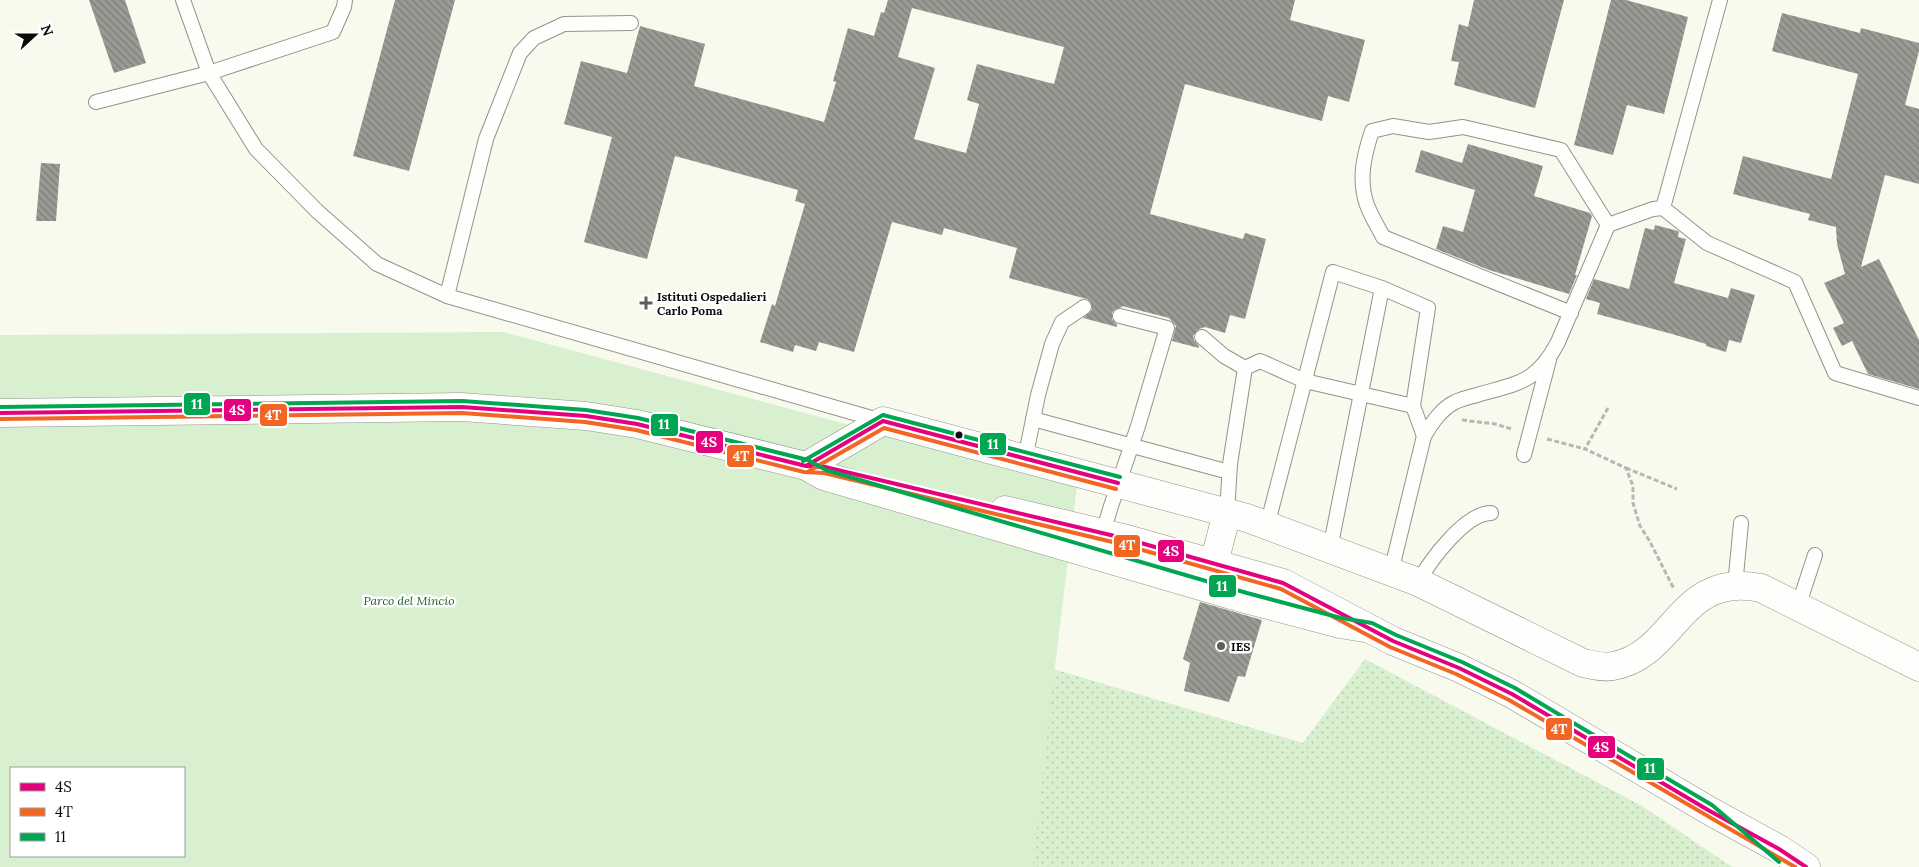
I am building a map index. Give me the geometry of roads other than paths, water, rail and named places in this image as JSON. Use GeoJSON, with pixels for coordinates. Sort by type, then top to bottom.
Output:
{"type":"FeatureCollection","features":[{"type":"Feature","properties":{"kind":"street"},"geometry":{"type":"LineString","coordinates":[[0,413],[462,407],[586,416],[637,424],[806,466],[824,476],[1098,544],[1214,563],[1283,583],[1392,641],[1458,668],[1512,694],[1708,810],[1779,849],[1806,867]]}},
{"type":"Feature","properties":{"kind":"street"},"geometry":{"type":"LineString","coordinates":[[806,466],[883,421],[1118,483],[1267,526],[1418,582],[1583,663],[1598,667],[1612,667],[1638,657],[1652,647],[1691,604],[1712,591],[1747,585],[1762,588],[1919,667]]}},
{"type":"Feature","properties":{"kind":"street"},"geometry":{"type":"LineString","coordinates":[[1214,563],[1227,513]]}},
{"type":"Feature","properties":{"kind":"street"},"geometry":{"type":"LineString","coordinates":[[1098,544],[1245,598],[1340,624],[1370,629]]}},
{"type":"Feature","properties":{"kind":"street"},"geometry":{"type":"LineString","coordinates":[[1708,810],[1775,867]]}},
{"type":"Feature","properties":{"kind":"lane"},"geometry":{"type":"LineString","coordinates":[[183,0],[209,74],[256,149],[317,211],[377,264],[447,296],[883,421]]}},
{"type":"Feature","properties":{"kind":"lane"},"geometry":{"type":"LineString","coordinates":[[96,102],[209,74],[333,32],[344,7],[345,0]]}},
{"type":"Feature","properties":{"kind":"lane"},"geometry":{"type":"LineString","coordinates":[[1663,208],[1720,0]]}},
{"type":"Feature","properties":{"kind":"lane"},"geometry":{"type":"LineString","coordinates":[[447,296],[486,139],[520,52],[534,38],[564,24],[631,22]]}},
{"type":"Feature","properties":{"kind":"lane"},"geometry":{"type":"LineString","coordinates":[[1571,313],[1383,237],[1367,205],[1362,181],[1364,155],[1372,131],[1393,126],[1429,132],[1463,127],[1561,150],[1608,225]]}},
{"type":"Feature","properties":{"kind":"lane"},"geometry":{"type":"LineString","coordinates":[[1524,455],[1550,360],[1608,225],[1648,211],[1663,208],[1707,243],[1795,282],[1835,373],[1919,398]]}},
{"type":"Feature","properties":{"kind":"lane"},"geometry":{"type":"LineString","coordinates":[[1267,526],[1333,272],[1382,288],[1428,308],[1413,406],[1424,436]]}},
{"type":"Feature","properties":{"kind":"lane"},"geometry":{"type":"LineString","coordinates":[[1330,550],[1382,288]]}},
{"type":"Feature","properties":{"kind":"lane"},"geometry":{"type":"LineString","coordinates":[[1025,459],[1052,344],[1062,322],[1084,307]]}},
{"type":"Feature","properties":{"kind":"lane"},"geometry":{"type":"LineString","coordinates":[[1098,544],[1132,444],[1167,328],[1120,316]]}},
{"type":"Feature","properties":{"kind":"lane"},"geometry":{"type":"LineString","coordinates":[[1202,337],[1224,356],[1245,368]]}},
{"type":"Feature","properties":{"kind":"lane"},"geometry":{"type":"LineString","coordinates":[[1245,368],[1260,360],[1305,381],[1413,406]]}},
{"type":"Feature","properties":{"kind":"lane"},"geometry":{"type":"LineString","coordinates":[[1392,572],[1424,436],[1436,418],[1454,402],[1525,381],[1550,360]]}},
{"type":"Feature","properties":{"kind":"lane"},"geometry":{"type":"LineString","coordinates":[[1227,513],[1229,472],[1245,368]]}},
{"type":"Feature","properties":{"kind":"lane"},"geometry":{"type":"LineString","coordinates":[[1033,419],[1132,444],[1229,472]]}},
{"type":"Feature","properties":{"kind":"lane"},"geometry":{"type":"LineString","coordinates":[[1418,582],[1436,556],[1466,523],[1484,513],[1491,513]]}},
{"type":"Feature","properties":{"kind":"lane"},"geometry":{"type":"LineString","coordinates":[[1734,586],[1741,523]]}},
{"type":"Feature","properties":{"kind":"lane"},"geometry":{"type":"LineString","coordinates":[[1798,607],[1815,555]]}},
{"type":"Feature","properties":{"kind":"place","name":"Istituti Ospedalieri Carlo Poma"},"geometry":{"type":"Point","coordinates":[646,303]}},
{"type":"Feature","properties":{"kind":"place","name":"IES"},"geometry":{"type":"Point","coordinates":[1221,646]}},
{"type":"Feature","properties":{"kind":"park label","name":"Parco del Mincio"},"geometry":{"type":"Point","coordinates":[409,600]}}]}
